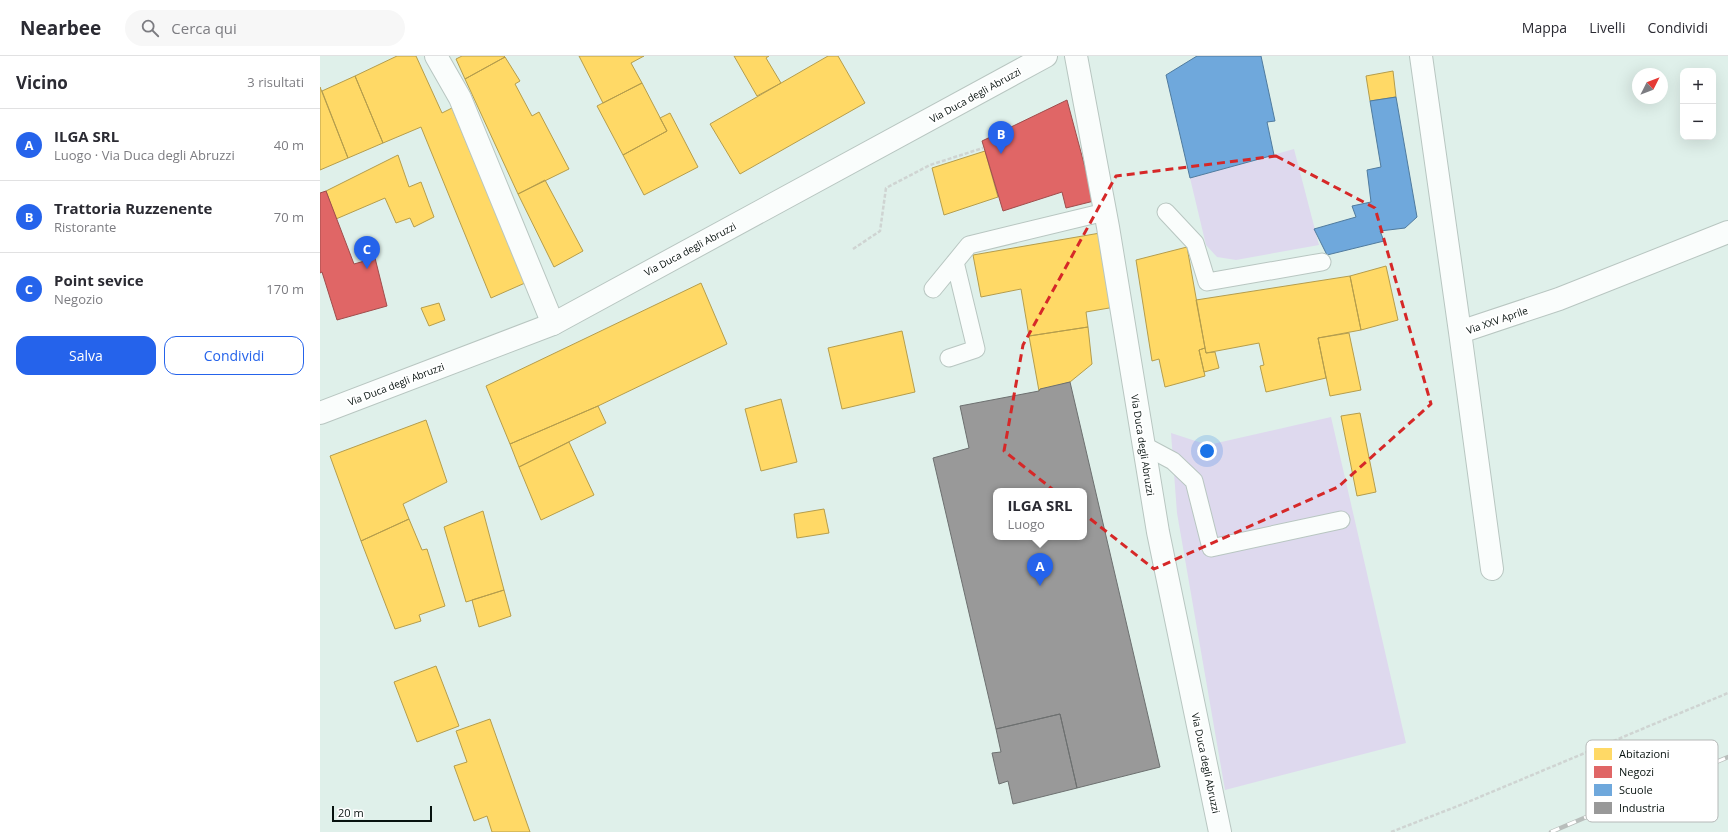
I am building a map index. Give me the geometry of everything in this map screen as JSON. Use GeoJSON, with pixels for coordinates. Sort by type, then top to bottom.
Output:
{"type":"FeatureCollection","features":[{"type":"Feature","properties":{"kind":"street"},"geometry":{"type":"LineString","coordinates":[[436,56],[460,98],[553,324]]}},
{"type":"Feature","properties":{"kind":"street","name":"Via Duca degli Abruzzi"},"geometry":{"type":"LineString","coordinates":[[320,413],[553,324],[1046,56]]}},
{"type":"Feature","properties":{"kind":"street","name":"Via Duca degli Abruzzi"},"geometry":{"type":"LineString","coordinates":[[1076,56],[1105,212],[1158,532],[1220,832]]}},
{"type":"Feature","properties":{"kind":"street","name":"Via XXV Aprile"},"geometry":{"type":"LineString","coordinates":[[1421,56],[1460,332],[1559,299],[1727,236]]}},
{"type":"Feature","properties":{"kind":"street"},"geometry":{"type":"LineString","coordinates":[[1460,332],[1492,570]]}},
{"type":"Feature","properties":{"kind":"lane"},"geometry":{"type":"LineString","coordinates":[[933,289],[969,245],[1105,212]]}},
{"type":"Feature","properties":{"kind":"lane"},"geometry":{"type":"LineString","coordinates":[[1166,212],[1195,243],[1207,282],[1322,262]]}},
{"type":"Feature","properties":{"kind":"lane"},"geometry":{"type":"LineString","coordinates":[[949,358],[976,350],[955,262]]}},
{"type":"Feature","properties":{"kind":"lane"},"geometry":{"type":"LineString","coordinates":[[1143,445],[1173,462],[1194,481],[1211,548],[1341,520]]}},
{"type":"Feature","properties":{"kind":"path"},"geometry":{"type":"LineString","coordinates":[[853,249],[880,230],[886,188],[930,165],[983,148]]}},
{"type":"Feature","properties":{"kind":"path"},"geometry":{"type":"LineString","coordinates":[[1614,740],[1728,692]]}},
{"type":"Feature","properties":{"kind":"path"},"geometry":{"type":"LineString","coordinates":[[1391,832],[1463,804],[1586,752]]}},
{"type":"Feature","properties":{"kind":"highlighted area"},"geometry":{"type":"Polygon","coordinates":[[[1276,156],[1375,208],[1431,404],[1338,487],[1154,569],[1004,451],[1023,345],[1116,176],[1276,156]]]}},
{"type":"Feature","properties":{"kind":"shaded area"},"geometry":{"type":"Polygon","coordinates":[[[1294,149],[1319,245],[1236,260],[1217,257],[1206,245],[1190,178],[1294,149]]]}},
{"type":"Feature","properties":{"kind":"shaded area"},"geometry":{"type":"Polygon","coordinates":[[[1331,417],[1406,743],[1225,790],[1177,513],[1171,433],[1208,445],[1331,417]]]}},
{"type":"Feature","properties":{"kind":"building: Abitazioni"},"geometry":{"type":"Polygon","coordinates":[[[397,56],[416,56],[442,113],[452,108],[525,283],[491,298],[421,127],[383,143],[355,76],[397,56]]]}},
{"type":"Feature","properties":{"kind":"building: Abitazioni"},"geometry":{"type":"Polygon","coordinates":[[[462,56],[505,57],[465,79],[456,59],[462,56]]]}},
{"type":"Feature","properties":{"kind":"building: Abitazioni"},"geometry":{"type":"Polygon","coordinates":[[[579,56],[644,56],[631,63],[642,83],[603,103],[579,56]]]}},
{"type":"Feature","properties":{"kind":"building: Abitazioni"},"geometry":{"type":"Polygon","coordinates":[[[734,56],[769,56],[766,58],[781,83],[757,96],[734,56]]]}},
{"type":"Feature","properties":{"kind":"building: Abitazioni"},"geometry":{"type":"Polygon","coordinates":[[[828,56],[838,56],[865,103],[740,174],[710,124],[828,56]]]}},
{"type":"Feature","properties":{"kind":"building: Abitazioni"},"geometry":{"type":"Polygon","coordinates":[[[505,57],[520,81],[515,84],[532,116],[539,112],[569,169],[518,194],[465,79],[505,57]]]}},
{"type":"Feature","properties":{"kind":"building: Abitazioni"},"geometry":{"type":"Polygon","coordinates":[[[1393,71],[1396,97],[1370,101],[1366,76],[1393,71]]]}},
{"type":"Feature","properties":{"kind":"building: Abitazioni"},"geometry":{"type":"Polygon","coordinates":[[[355,76],[383,143],[348,158],[322,91],[355,76]]]}},
{"type":"Feature","properties":{"kind":"building: Abitazioni"},"geometry":{"type":"Polygon","coordinates":[[[642,83],[667,131],[623,155],[597,106],[642,83]]]}},
{"type":"Feature","properties":{"kind":"building: Abitazioni"},"geometry":{"type":"Polygon","coordinates":[[[320,87],[348,158],[320,170],[320,87]]]}},
{"type":"Feature","properties":{"kind":"building: Abitazioni"},"geometry":{"type":"Polygon","coordinates":[[[670,113],[698,167],[644,195],[623,155],[667,131],[660,118],[670,113]]]}},
{"type":"Feature","properties":{"kind":"building: Abitazioni"},"geometry":{"type":"Polygon","coordinates":[[[985,151],[998,197],[944,215],[932,168],[985,151]]]}},
{"type":"Feature","properties":{"kind":"building: Abitazioni"},"geometry":{"type":"Polygon","coordinates":[[[398,155],[409,187],[421,182],[434,217],[414,227],[410,218],[396,223],[385,198],[336,219],[326,191],[398,155]]]}},
{"type":"Feature","properties":{"kind":"building: Abitazioni"},"geometry":{"type":"Polygon","coordinates":[[[545,180],[583,251],[554,267],[518,194],[545,180]]]}},
{"type":"Feature","properties":{"kind":"building: Abitazioni"},"geometry":{"type":"Polygon","coordinates":[[[1100,233],[1115,307],[1086,312],[1088,327],[1029,336],[1021,289],[981,297],[973,255],[1100,233]]]}},
{"type":"Feature","properties":{"kind":"building: Abitazioni"},"geometry":{"type":"Polygon","coordinates":[[[1187,247],[1205,348],[1199,350],[1205,376],[1165,387],[1159,359],[1152,361],[1136,260],[1187,247]]]}},
{"type":"Feature","properties":{"kind":"building: Abitazioni"},"geometry":{"type":"Polygon","coordinates":[[[1386,266],[1398,320],[1361,330],[1350,276],[1386,266]]]}},
{"type":"Feature","properties":{"kind":"building: Abitazioni"},"geometry":{"type":"Polygon","coordinates":[[[1350,276],[1361,330],[1318,338],[1326,378],[1266,392],[1260,366],[1264,365],[1259,343],[1206,353],[1196,300],[1350,276]]]}},
{"type":"Feature","properties":{"kind":"building: Abitazioni"},"geometry":{"type":"Polygon","coordinates":[[[701,283],[727,344],[598,406],[510,444],[486,386],[701,283]]]}},
{"type":"Feature","properties":{"kind":"building: Abitazioni"},"geometry":{"type":"Polygon","coordinates":[[[439,303],[445,320],[429,326],[421,308],[439,303]]]}},
{"type":"Feature","properties":{"kind":"building: Abitazioni"},"geometry":{"type":"Polygon","coordinates":[[[1088,327],[1092,364],[1070,382],[1039,391],[1029,336],[1088,327]]]}},
{"type":"Feature","properties":{"kind":"building: Abitazioni"},"geometry":{"type":"Polygon","coordinates":[[[902,331],[915,392],[842,409],[828,348],[902,331]]]}},
{"type":"Feature","properties":{"kind":"building: Abitazioni"},"geometry":{"type":"Polygon","coordinates":[[[1349,333],[1361,390],[1330,396],[1318,338],[1349,333]]]}},
{"type":"Feature","properties":{"kind":"building: Abitazioni"},"geometry":{"type":"Polygon","coordinates":[[[1205,348],[1206,353],[1215,352],[1219,368],[1204,372],[1199,350],[1205,348]]]}},
{"type":"Feature","properties":{"kind":"building: Abitazioni"},"geometry":{"type":"Polygon","coordinates":[[[781,399],[797,462],[761,471],[745,409],[781,399]]]}},
{"type":"Feature","properties":{"kind":"building: Abitazioni"},"geometry":{"type":"Polygon","coordinates":[[[598,406],[606,423],[519,467],[510,444],[598,406]]]}},
{"type":"Feature","properties":{"kind":"building: Abitazioni"},"geometry":{"type":"Polygon","coordinates":[[[1360,413],[1376,492],[1357,496],[1341,416],[1360,413]]]}},
{"type":"Feature","properties":{"kind":"building: Abitazioni"},"geometry":{"type":"Polygon","coordinates":[[[426,420],[447,482],[403,504],[409,519],[361,541],[330,456],[426,420]]]}},
{"type":"Feature","properties":{"kind":"building: Abitazioni"},"geometry":{"type":"Polygon","coordinates":[[[569,442],[594,495],[541,520],[519,467],[569,442]]]}},
{"type":"Feature","properties":{"kind":"building: Abitazioni"},"geometry":{"type":"Polygon","coordinates":[[[824,509],[829,533],[797,538],[794,514],[824,509]]]}},
{"type":"Feature","properties":{"kind":"building: Abitazioni"},"geometry":{"type":"Polygon","coordinates":[[[483,511],[504,590],[466,602],[444,527],[483,511]]]}},
{"type":"Feature","properties":{"kind":"building: Abitazioni"},"geometry":{"type":"Polygon","coordinates":[[[409,519],[422,550],[427,549],[445,606],[419,615],[421,621],[395,629],[361,541],[409,519]]]}},
{"type":"Feature","properties":{"kind":"building: Abitazioni"},"geometry":{"type":"Polygon","coordinates":[[[504,590],[511,616],[479,627],[472,600],[504,590]]]}},
{"type":"Feature","properties":{"kind":"building: Abitazioni"},"geometry":{"type":"Polygon","coordinates":[[[436,666],[459,726],[417,742],[394,682],[436,666]]]}},
{"type":"Feature","properties":{"kind":"building: Abitazioni"},"geometry":{"type":"Polygon","coordinates":[[[490,719],[530,832],[492,832],[487,816],[474,821],[454,766],[467,762],[456,731],[490,719]]]}},
{"type":"Feature","properties":{"kind":"building: Negozi"},"geometry":{"type":"Polygon","coordinates":[[[1067,100],[1094,201],[1066,208],[1062,192],[1003,211],[982,141],[1067,100]]]}},
{"type":"Feature","properties":{"kind":"building: Negozi"},"geometry":{"type":"Polygon","coordinates":[[[326,191],[354,264],[375,258],[387,306],[337,320],[322,272],[320,273],[320,193],[326,191]]]}},
{"type":"Feature","properties":{"kind":"building: Scuole"},"geometry":{"type":"Polygon","coordinates":[[[1197,56],[1261,56],[1275,121],[1267,122],[1274,155],[1190,178],[1166,75],[1197,56]]]}},
{"type":"Feature","properties":{"kind":"building: Scuole"},"geometry":{"type":"Polygon","coordinates":[[[1396,97],[1417,217],[1405,228],[1380,231],[1384,241],[1327,255],[1314,229],[1356,217],[1352,206],[1371,202],[1367,170],[1381,167],[1370,101],[1396,97]]]}},
{"type":"Feature","properties":{"kind":"building: Industria"},"geometry":{"type":"Polygon","coordinates":[[[1070,382],[1160,767],[1077,788],[1060,714],[996,729],[933,458],[969,448],[960,406],[1039,391],[1040,389],[1070,382]]]}},
{"type":"Feature","properties":{"kind":"building: Industria"},"geometry":{"type":"Polygon","coordinates":[[[1060,714],[1077,788],[1013,804],[1008,781],[999,784],[992,753],[1001,752],[996,729],[1060,714]]]}},
{"type":"Feature","properties":{"kind":"railway"},"geometry":{"type":"LineString","coordinates":[[1718,761],[1728,757]]}},
{"type":"Feature","properties":{"kind":"railway"},"geometry":{"type":"LineString","coordinates":[[1551,832],[1586,817]]}},
{"type":"Feature","properties":{"kind":"place","name":"Trattoria Ruzzenente"},"geometry":{"type":"Point","coordinates":[1001,154]}},
{"type":"Feature","properties":{"kind":"place","name":"Point sevice"},"geometry":{"type":"Point","coordinates":[367,269]}},
{"type":"Feature","properties":{"kind":"place","name":"ILGA SRL"},"geometry":{"type":"Point","coordinates":[1040,586]}}]}
